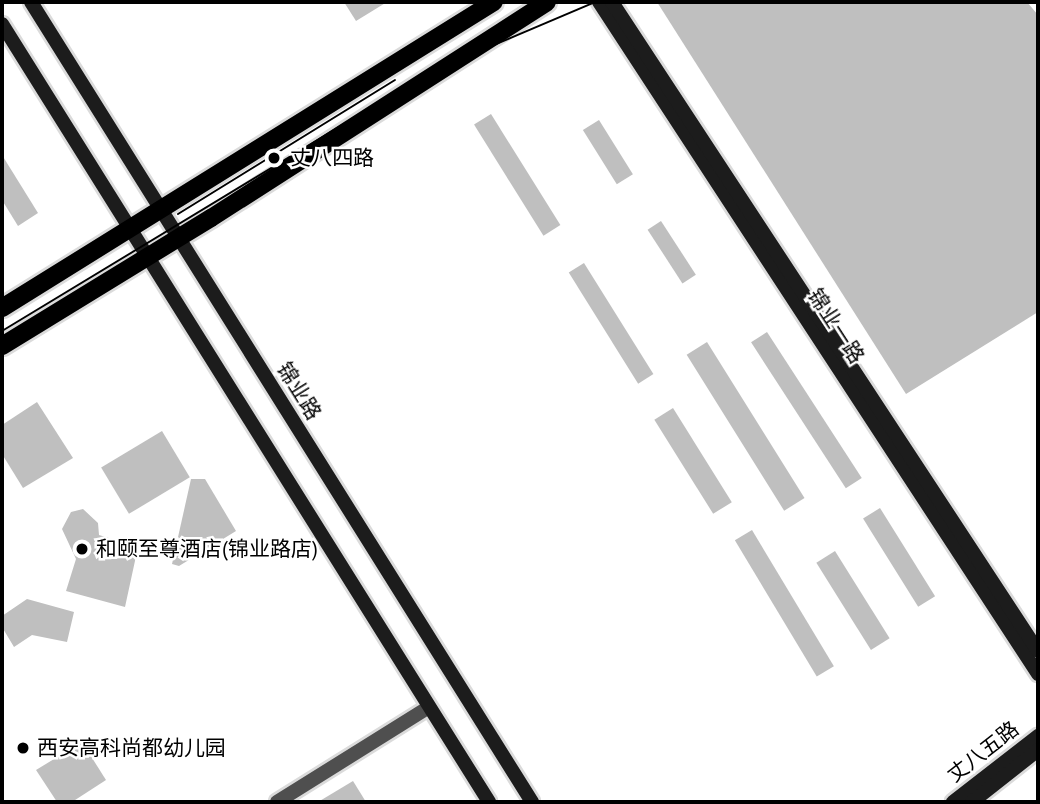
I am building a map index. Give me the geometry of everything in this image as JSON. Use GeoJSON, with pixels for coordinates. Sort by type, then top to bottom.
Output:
{"type":"FeatureCollection","features":[{"type":"Feature","properties":{"kind":"main road","name":"锦业路"},"geometry":{"type":"LineString","coordinates":[[31,2],[532,802]]}},
{"type":"Feature","properties":{"kind":"main road"},"geometry":{"type":"LineString","coordinates":[[2,308],[494,2]]}},
{"type":"Feature","properties":{"kind":"main road"},"geometry":{"type":"LineString","coordinates":[[2,346],[547,2]]}},
{"type":"Feature","properties":{"kind":"main road","name":"锦业一路"},"geometry":{"type":"LineString","coordinates":[[599,2],[1038,674]]}},
{"type":"Feature","properties":{"kind":"main road","name":"锦业一路"},"geometry":{"type":"LineString","coordinates":[[612,2],[1038,651]]}},
{"type":"Feature","properties":{"kind":"main road"},"geometry":{"type":"LineString","coordinates":[[2,24],[489,802]]}},
{"type":"Feature","properties":{"kind":"main road","name":"丈八五路"},"geometry":{"type":"LineString","coordinates":[[953,802],[1038,736]]}},
{"type":"Feature","properties":{"kind":"main road","name":"丈八五路"},"geometry":{"type":"LineString","coordinates":[[972,802],[1038,750]]}},
{"type":"Feature","properties":{"kind":"street"},"geometry":{"type":"LineString","coordinates":[[277,802],[429,707]]}},
{"type":"Feature","properties":{"kind":"building"},"geometry":{"type":"Polygon","coordinates":[[[344,2],[387,2],[356,21],[344,2]]]}},
{"type":"Feature","properties":{"kind":"building"},"geometry":{"type":"Polygon","coordinates":[[[657,2],[1027,2],[1038,15],[1038,312],[906,394],[657,2]]]}},
{"type":"Feature","properties":{"kind":"building"},"geometry":{"type":"Polygon","coordinates":[[[491,114],[560,225],[543,236],[474,125],[491,114]]]}},
{"type":"Feature","properties":{"kind":"building"},"geometry":{"type":"Polygon","coordinates":[[[599,120],[633,174],[617,184],[583,130],[599,120]]]}},
{"type":"Feature","properties":{"kind":"building"},"geometry":{"type":"Polygon","coordinates":[[[2,155],[38,213],[18,226],[2,200],[2,155]]]}},
{"type":"Feature","properties":{"kind":"building"},"geometry":{"type":"Polygon","coordinates":[[[661,221],[696,275],[682,283],[648,230],[661,221]]]}},
{"type":"Feature","properties":{"kind":"building"},"geometry":{"type":"Polygon","coordinates":[[[584,263],[653,374],[638,384],[569,273],[584,263]]]}},
{"type":"Feature","properties":{"kind":"building"},"geometry":{"type":"Polygon","coordinates":[[[767,332],[862,478],[846,488],[751,342],[767,332]]]}},
{"type":"Feature","properties":{"kind":"building"},"geometry":{"type":"Polygon","coordinates":[[[707,342],[805,498],[784,511],[687,355],[707,342]]]}},
{"type":"Feature","properties":{"kind":"building"},"geometry":{"type":"Polygon","coordinates":[[[37,402],[73,458],[23,488],[2,454],[2,425],[37,402]]]}},
{"type":"Feature","properties":{"kind":"building"},"geometry":{"type":"Polygon","coordinates":[[[673,408],[732,502],[713,514],[654,420],[673,408]]]}},
{"type":"Feature","properties":{"kind":"building"},"geometry":{"type":"Polygon","coordinates":[[[162,431],[190,477],[129,514],[101,468],[162,431]]]}},
{"type":"Feature","properties":{"kind":"building"},"geometry":{"type":"Polygon","coordinates":[[[191,479],[205,479],[236,531],[179,566],[172,564],[191,479]]]}},
{"type":"Feature","properties":{"kind":"building"},"geometry":{"type":"Polygon","coordinates":[[[880,508],[935,596],[918,607],[863,519],[880,508]]]}},
{"type":"Feature","properties":{"kind":"building"},"geometry":{"type":"Polygon","coordinates":[[[83,509],[98,523],[99,535],[138,547],[125,607],[66,591],[76,559],[62,529],[71,512],[83,509]]]}},
{"type":"Feature","properties":{"kind":"building"},"geometry":{"type":"Polygon","coordinates":[[[752,530],[834,666],[817,677],[735,540],[752,530]]]}},
{"type":"Feature","properties":{"kind":"building"},"geometry":{"type":"Polygon","coordinates":[[[835,551],[890,638],[871,650],[816,563],[835,551]]]}},
{"type":"Feature","properties":{"kind":"building"},"geometry":{"type":"Polygon","coordinates":[[[27,599],[74,612],[67,642],[32,635],[14,647],[2,627],[2,616],[27,599]]]}},
{"type":"Feature","properties":{"kind":"building"},"geometry":{"type":"Polygon","coordinates":[[[82,742],[106,780],[72,802],[57,802],[36,770],[82,742]]]}},
{"type":"Feature","properties":{"kind":"building"},"geometry":{"type":"Polygon","coordinates":[[[353,781],[366,802],[318,802],[353,781]]]}},
{"type":"Feature","properties":{"kind":"tram line"},"geometry":{"type":"LineString","coordinates":[[2,331],[428,73],[595,2]]}},
{"type":"Feature","properties":{"kind":"tram line"},"geometry":{"type":"LineString","coordinates":[[178,214],[395,80]]}},
{"type":"Feature","properties":{"kind":"place","name":"丈八四路"},"geometry":{"type":"Point","coordinates":[274,158]}},
{"type":"Feature","properties":{"kind":"place","name":"和颐至尊酒店(锦业路店)"},"geometry":{"type":"Point","coordinates":[82,549]}},
{"type":"Feature","properties":{"kind":"place","name":"西安高科尚都幼儿园"},"geometry":{"type":"Point","coordinates":[23,748]}}]}
